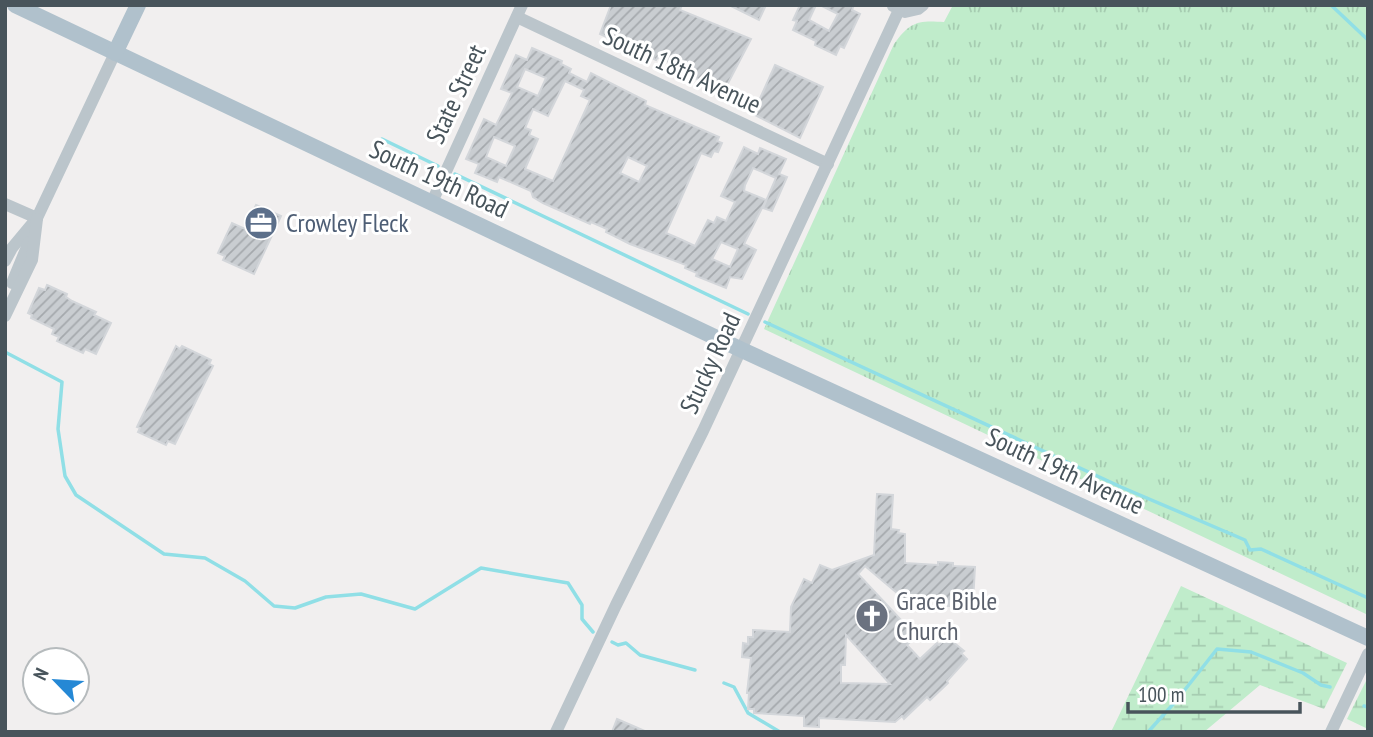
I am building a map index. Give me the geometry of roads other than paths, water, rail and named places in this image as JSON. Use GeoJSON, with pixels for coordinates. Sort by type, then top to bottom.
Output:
{"type":"FeatureCollection","features":[{"type":"Feature","properties":{"kind":"main road"},"geometry":{"type":"LineString","coordinates":[[15,5],[115,53],[138,5]]}},
{"type":"Feature","properties":{"kind":"main road","name":"South 19th Road"},"geometry":{"type":"LineString","coordinates":[[115,53],[742,350]]}},
{"type":"Feature","properties":{"kind":"main road","name":"South 19th Avenue"},"geometry":{"type":"LineString","coordinates":[[742,350],[1368,638]]}},
{"type":"Feature","properties":{"kind":"street","name":"Stucky Road"},"geometry":{"type":"LineString","coordinates":[[556,732],[742,350],[896,8],[912,12],[923,5]]}},
{"type":"Feature","properties":{"kind":"street","name":"South 18th Avenue"},"geometry":{"type":"LineString","coordinates":[[520,11],[828,164]]}},
{"type":"Feature","properties":{"kind":"street","name":"State Street"},"geometry":{"type":"LineString","coordinates":[[432,202],[520,11]]}},
{"type":"Feature","properties":{"kind":"street"},"geometry":{"type":"LineString","coordinates":[[5,299],[37,218],[115,53]]}},
{"type":"Feature","properties":{"kind":"street"},"geometry":{"type":"LineString","coordinates":[[5,204],[37,218]]}},
{"type":"Feature","properties":{"kind":"street"},"geometry":{"type":"LineString","coordinates":[[5,261],[12,248],[37,218]]}},
{"type":"Feature","properties":{"kind":"street"},"geometry":{"type":"LineString","coordinates":[[5,316],[32,260],[37,218]]}},
{"type":"Feature","properties":{"kind":"street"},"geometry":{"type":"LineString","coordinates":[[1331,732],[1368,654]]}},
{"type":"Feature","properties":{"kind":"waterway"},"geometry":{"type":"LineString","coordinates":[[1331,5],[1368,40]]}},
{"type":"Feature","properties":{"kind":"waterway"},"geometry":{"type":"LineString","coordinates":[[382,139],[438,166]]}},
{"type":"Feature","properties":{"kind":"waterway"},"geometry":{"type":"LineString","coordinates":[[455,174],[748,314]]}},
{"type":"Feature","properties":{"kind":"waterway"},"geometry":{"type":"LineString","coordinates":[[765,322],[1121,487],[1245,540],[1250,550],[1261,549],[1368,598]]}},
{"type":"Feature","properties":{"kind":"waterway"},"geometry":{"type":"LineString","coordinates":[[5,352],[62,382],[58,429],[65,476],[76,495],[164,554],[205,558],[245,581],[274,606],[295,608],[326,597],[361,594],[415,609],[481,568],[568,583],[582,605],[582,619],[593,632]]}},
{"type":"Feature","properties":{"kind":"waterway"},"geometry":{"type":"LineString","coordinates":[[612,642],[618,645],[626,643],[640,655],[695,670]]}},
{"type":"Feature","properties":{"kind":"waterway"},"geometry":{"type":"LineString","coordinates":[[1148,732],[1217,649],[1251,652],[1330,687]]}},
{"type":"Feature","properties":{"kind":"waterway"},"geometry":{"type":"LineString","coordinates":[[724,683],[734,687],[748,713],[780,732]]}},
{"type":"Feature","properties":{"kind":"waterway"},"geometry":{"type":"LineString","coordinates":[[1364,706],[1368,707]]}},
{"type":"Feature","properties":{"kind":"place","name":"Crowley Fleck"},"geometry":{"type":"Point","coordinates":[261,223]}},
{"type":"Feature","properties":{"kind":"place","name":"Grace Bible Church"},"geometry":{"type":"Point","coordinates":[872,616]}}]}
